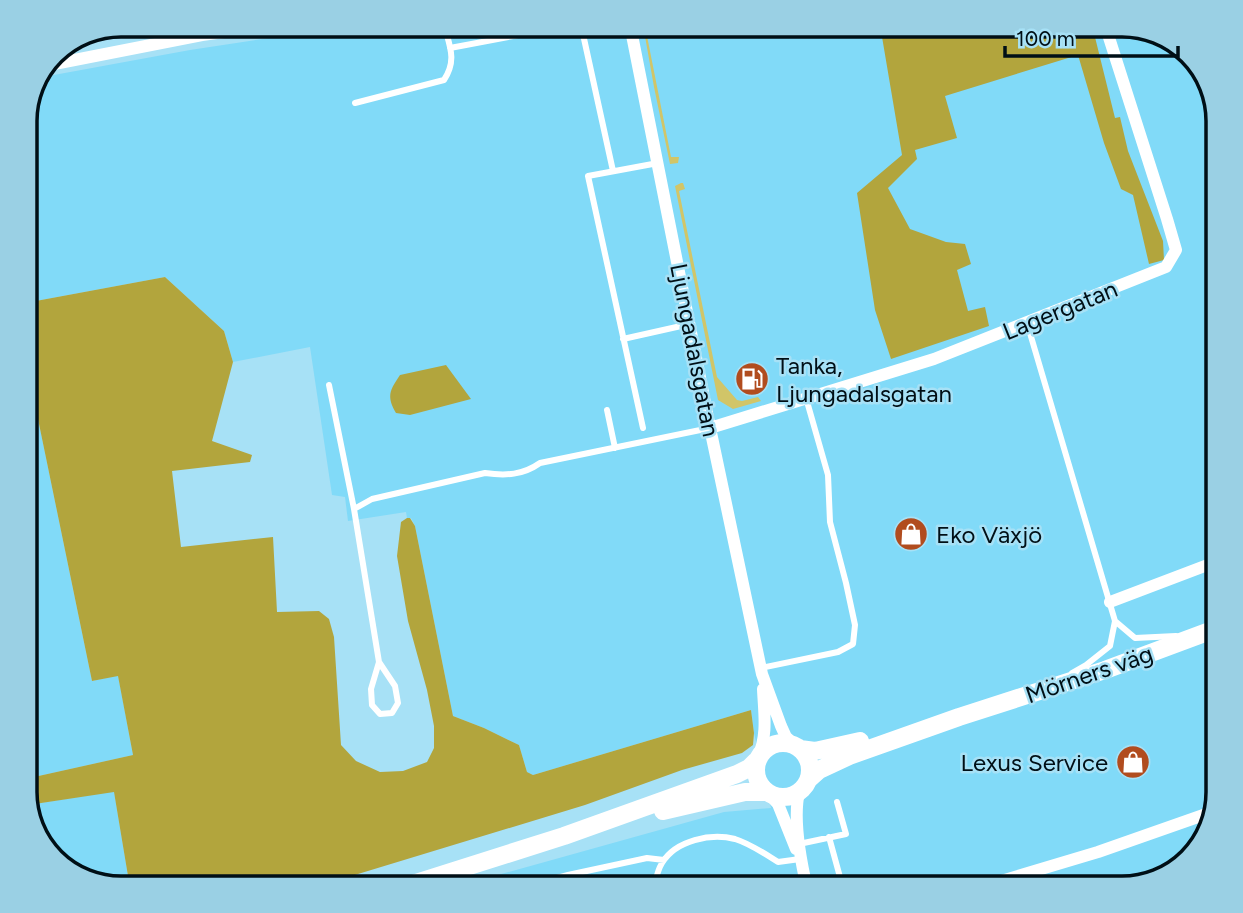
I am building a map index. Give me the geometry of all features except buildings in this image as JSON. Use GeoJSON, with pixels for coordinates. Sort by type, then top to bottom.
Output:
{"type":"FeatureCollection","features":[{"type":"Feature","properties":{"kind":"main road","name":"Mörners väg"},"geometry":{"type":"LineString","coordinates":[[804,785],[819,770],[849,755],[1105,670],[1206,632]]}},
{"type":"Feature","properties":{"kind":"main road","name":"Mörners väg"},"geometry":{"type":"LineString","coordinates":[[798,747],[815,751],[828,749],[959,717]]}},
{"type":"Feature","properties":{"kind":"main road"},"geometry":{"type":"LineString","coordinates":[[438,876],[564,836],[737,774],[748,768],[767,747],[776,743],[788,743],[798,747],[809,762],[804,785],[790,797],[745,792],[564,836]]}},
{"type":"Feature","properties":{"kind":"main road"},"geometry":{"type":"LineString","coordinates":[[757,759],[756,778],[767,793]]}},
{"type":"Feature","properties":{"kind":"street"},"geometry":{"type":"LineString","coordinates":[[60,63],[192,37]]}},
{"type":"Feature","properties":{"kind":"street","name":"Ljungadalsgatan"},"geometry":{"type":"LineString","coordinates":[[633,37],[761,671],[765,730],[764,743],[757,759]]}},
{"type":"Feature","properties":{"kind":"street","name":"Lagergatan"},"geometry":{"type":"LineString","coordinates":[[710,428],[934,359],[1166,267],[1176,250],[1109,37]]}},
{"type":"Feature","properties":{"kind":"street"},"geometry":{"type":"LineString","coordinates":[[1110,602],[1206,566]]}},
{"type":"Feature","properties":{"kind":"street","name":"Ljungadalsgatan"},"geometry":{"type":"LineString","coordinates":[[761,671],[786,737],[798,747]]}},
{"type":"Feature","properties":{"kind":"street"},"geometry":{"type":"LineString","coordinates":[[800,859],[797,803],[804,785]]}},
{"type":"Feature","properties":{"kind":"street"},"geometry":{"type":"LineString","coordinates":[[767,793],[778,804],[804,876]]}},
{"type":"Feature","properties":{"kind":"street"},"geometry":{"type":"LineString","coordinates":[[1018,876],[1098,852],[1203,815]]}},
{"type":"Feature","properties":{"kind":"lane"},"geometry":{"type":"LineString","coordinates":[[355,103],[444,80],[452,68],[447,37]]}},
{"type":"Feature","properties":{"kind":"lane"},"geometry":{"type":"LineString","coordinates":[[450,48],[506,37]]}},
{"type":"Feature","properties":{"kind":"lane"},"geometry":{"type":"LineString","coordinates":[[584,37],[613,171]]}},
{"type":"Feature","properties":{"kind":"lane"},"geometry":{"type":"LineString","coordinates":[[643,428],[588,176],[658,163]]}},
{"type":"Feature","properties":{"kind":"lane"},"geometry":{"type":"LineString","coordinates":[[1027,323],[1115,621],[1110,646],[1086,665],[1039,692]]}},
{"type":"Feature","properties":{"kind":"lane"},"geometry":{"type":"LineString","coordinates":[[624,339],[691,324]]}},
{"type":"Feature","properties":{"kind":"lane"},"geometry":{"type":"LineString","coordinates":[[329,385],[354,509],[379,662],[372,689],[372,705],[380,715],[392,713],[398,703],[395,686],[379,662]]}},
{"type":"Feature","properties":{"kind":"lane"},"geometry":{"type":"LineString","coordinates":[[761,671],[838,652],[853,644],[855,625],[830,522],[828,475],[806,398]]}},
{"type":"Feature","properties":{"kind":"lane"},"geometry":{"type":"LineString","coordinates":[[607,410],[615,448]]}},
{"type":"Feature","properties":{"kind":"lane"},"geometry":{"type":"LineString","coordinates":[[354,509],[372,499],[485,473],[503,476],[530,470],[540,463],[710,428]]}},
{"type":"Feature","properties":{"kind":"lane"},"geometry":{"type":"LineString","coordinates":[[1115,621],[1135,638],[1179,636],[1206,630]]}},
{"type":"Feature","properties":{"kind":"lane"},"geometry":{"type":"LineString","coordinates":[[799,844],[846,834],[837,802]]}},
{"type":"Feature","properties":{"kind":"lane"},"geometry":{"type":"LineString","coordinates":[[657,876],[664,860],[677,848],[693,840],[717,837],[736,839],[755,847],[778,862],[800,859]]}},
{"type":"Feature","properties":{"kind":"lane"},"geometry":{"type":"LineString","coordinates":[[829,837],[840,876]]}},
{"type":"Feature","properties":{"kind":"lane"},"geometry":{"type":"LineString","coordinates":[[564,876],[648,858],[664,860]]}},
{"type":"Feature","properties":{"kind":"shaded area"},"geometry":{"type":"Polygon","coordinates":[[[275,37],[1122,37],[1149,41],[1173,54],[1185,65],[1198,84],[1205,104],[1206,121],[1206,792],[1202,819],[1189,843],[1178,855],[1159,868],[1133,876],[494,876],[724,812],[771,808],[751,710],[533,775],[527,772],[519,745],[453,716],[415,526],[411,518],[407,518],[406,512],[348,521],[345,497],[332,495],[310,347],[233,362],[224,331],[165,277],[37,301],[37,115],[38,104],[50,76],[275,37]]]}},
{"type":"Feature","properties":{"kind":"shaded area"},"geometry":{"type":"Polygon","coordinates":[[[645,37],[671,157],[679,157],[678,163],[670,164],[645,37]]]}},
{"type":"Feature","properties":{"kind":"shaded area"},"geometry":{"type":"Polygon","coordinates":[[[882,37],[1095,37],[1115,118],[1120,117],[1128,151],[1163,241],[1164,260],[1149,264],[1133,195],[1121,189],[1104,143],[1078,55],[945,96],[957,138],[915,150],[917,159],[888,188],[910,229],[946,242],[965,244],[971,264],[957,270],[968,311],[985,307],[989,326],[891,359],[875,310],[857,193],[902,155],[882,37]]]}},
{"type":"Feature","properties":{"kind":"shaded area"},"geometry":{"type":"Polygon","coordinates":[[[681,183],[685,189],[679,191],[717,377],[737,400],[758,397],[761,401],[733,409],[718,400],[675,186],[681,183]]]}},
{"type":"Feature","properties":{"kind":"shaded area"},"geometry":{"type":"Polygon","coordinates":[[[165,277],[224,331],[233,362],[212,441],[252,455],[250,462],[172,471],[181,547],[273,537],[277,612],[319,611],[329,619],[334,637],[341,745],[356,761],[380,772],[403,771],[427,762],[434,748],[434,726],[408,621],[397,556],[401,522],[407,518],[410,518],[415,526],[453,716],[519,745],[527,772],[533,775],[751,710],[753,745],[742,753],[682,770],[585,805],[351,876],[128,876],[114,792],[38,803],[37,798],[37,776],[133,755],[118,676],[92,681],[37,414],[37,301],[165,277]]]}},
{"type":"Feature","properties":{"kind":"shaded area"},"geometry":{"type":"Polygon","coordinates":[[[446,365],[471,399],[410,415],[396,413],[390,393],[400,375],[446,365]]]}},
{"type":"Feature","properties":{"kind":"shaded area"},"geometry":{"type":"Polygon","coordinates":[[[37,414],[92,681],[118,675],[133,755],[37,776],[37,414]]]}},
{"type":"Feature","properties":{"kind":"shaded area"},"geometry":{"type":"Polygon","coordinates":[[[114,791],[128,876],[110,876],[94,872],[70,859],[48,834],[38,803],[114,791]]]}},
{"type":"Feature","properties":{"kind":"place","name":"Tanka, Ljungadalsgatan"},"geometry":{"type":"Point","coordinates":[752,379]}},
{"type":"Feature","properties":{"kind":"place","name":"Eko Växjö"},"geometry":{"type":"Point","coordinates":[911,534]}},
{"type":"Feature","properties":{"kind":"place","name":"Lexus Service"},"geometry":{"type":"Point","coordinates":[1133,762]}}]}
